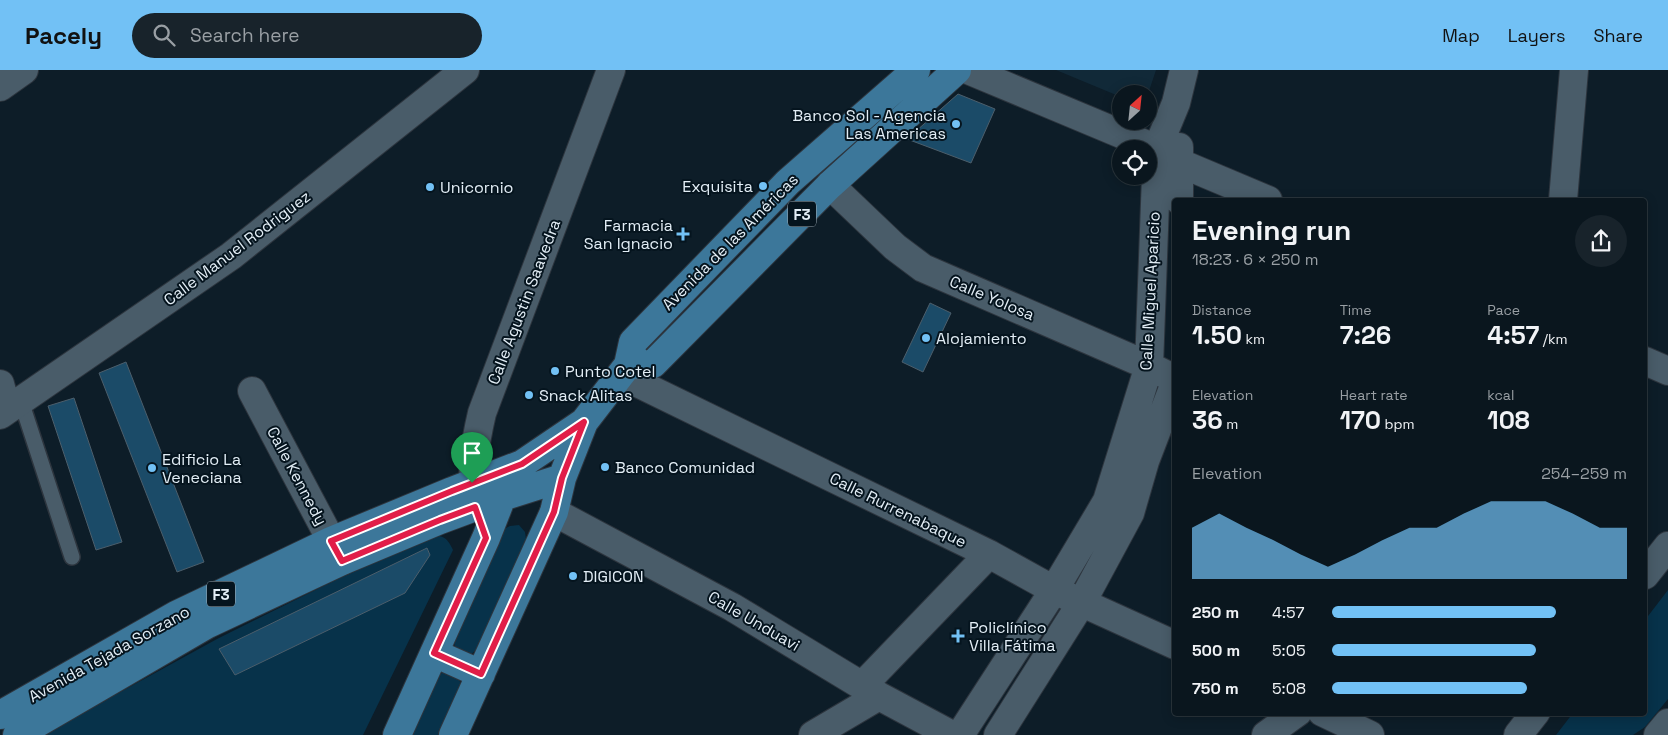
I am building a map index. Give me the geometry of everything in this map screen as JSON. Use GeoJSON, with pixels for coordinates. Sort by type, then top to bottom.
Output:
{"type":"FeatureCollection","features":[{"type":"Feature","properties":{"kind":"main road","name":"Avenida de las Américas"},"geometry":{"type":"LineString","coordinates":[[584,422],[625,370],[633,342],[788,182],[916,70]]}},
{"type":"Feature","properties":{"kind":"main road","name":"Avenida de las Américas"},"geometry":{"type":"LineString","coordinates":[[625,370],[653,364],[830,185],[957,70]]}},
{"type":"Feature","properties":{"kind":"main road","name":"F3"},"geometry":{"type":"LineString","coordinates":[[522,464],[584,422]]}},
{"type":"Feature","properties":{"kind":"main road","name":"F3"},"geometry":{"type":"LineString","coordinates":[[562,478],[584,422]]}},
{"type":"Feature","properties":{"kind":"main road","name":"Avenida Tejada Sorzano"},"geometry":{"type":"LineString","coordinates":[[0,715],[176,615],[473,495],[522,464]]}},
{"type":"Feature","properties":{"kind":"main road"},"geometry":{"type":"LineString","coordinates":[[397,735],[486,538],[502,497],[522,464]]}},
{"type":"Feature","properties":{"kind":"main road","name":"Avenida Tejada Sorzano"},"geometry":{"type":"LineString","coordinates":[[473,495],[502,497],[562,478]]}},
{"type":"Feature","properties":{"kind":"main road"},"geometry":{"type":"LineString","coordinates":[[454,735],[554,512],[562,478]]}},
{"type":"Feature","properties":{"kind":"main road","name":"Avenida Tejada Sorzano"},"geometry":{"type":"LineString","coordinates":[[17,735],[336,551]]}},
{"type":"Feature","properties":{"kind":"main road"},"geometry":{"type":"LineString","coordinates":[[434,653],[481,674]]}},
{"type":"Feature","properties":{"kind":"street"},"geometry":{"type":"LineString","coordinates":[[0,87],[24,70]]}},
{"type":"Feature","properties":{"kind":"street","name":"Calle Manuel Rodriguez"},"geometry":{"type":"LineString","coordinates":[[7,403],[231,256],[465,70]]}},
{"type":"Feature","properties":{"kind":"street","name":"Calle Agustin Saavedra"},"geometry":{"type":"LineString","coordinates":[[486,538],[473,495],[474,445],[482,413],[611,70]]}},
{"type":"Feature","properties":{"kind":"street"},"geometry":{"type":"LineString","coordinates":[[968,70],[1135,140]]}},
{"type":"Feature","properties":{"kind":"street","name":"Calle Miguel Aparicio"},"geometry":{"type":"LineString","coordinates":[[1157,149],[1176,103],[1184,70]]}},
{"type":"Feature","properties":{"kind":"street"},"geometry":{"type":"LineString","coordinates":[[1563,198],[1574,70]]}},
{"type":"Feature","properties":{"kind":"street","name":"Calle Miguel Aparicio"},"geometry":{"type":"LineString","coordinates":[[1176,103],[1180,163],[1179,198]]}},
{"type":"Feature","properties":{"kind":"street"},"geometry":{"type":"LineString","coordinates":[[1157,149],[1180,163],[1263,198]]}},
{"type":"Feature","properties":{"kind":"street","name":"Calle Yolosa"},"geometry":{"type":"LineString","coordinates":[[830,185],[895,246],[923,268],[1172,378]]}},
{"type":"Feature","properties":{"kind":"street","name":"Calle Miguel Aparicio"},"geometry":{"type":"LineString","coordinates":[[960,735],[1054,590],[1107,501],[1149,366],[1156,185]]}},
{"type":"Feature","properties":{"kind":"street"},"geometry":{"type":"LineString","coordinates":[[1647,362],[1668,371]]}},
{"type":"Feature","properties":{"kind":"street","name":"Calle Rurrenabaque"},"geometry":{"type":"LineString","coordinates":[[625,370],[989,554],[1054,590],[1172,644]]}},
{"type":"Feature","properties":{"kind":"street","name":"Calle Kennedy"},"geometry":{"type":"LineString","coordinates":[[252,391],[336,551]]}},
{"type":"Feature","properties":{"kind":"street","name":"Calle Miguel Aparicio"},"geometry":{"type":"LineString","coordinates":[[998,735],[1082,602],[1130,513],[1145,461],[1172,391]]}},
{"type":"Feature","properties":{"kind":"street","name":"Calle Unduavi"},"geometry":{"type":"LineString","coordinates":[[554,512],[732,607],[870,691],[952,735]]}},
{"type":"Feature","properties":{"kind":"street"},"geometry":{"type":"LineString","coordinates":[[1647,572],[1668,546]]}},
{"type":"Feature","properties":{"kind":"street"},"geometry":{"type":"LineString","coordinates":[[813,735],[870,691],[989,554]]}},
{"type":"Feature","properties":{"kind":"street"},"geometry":{"type":"LineString","coordinates":[[1266,735],[1292,716]]}},
{"type":"Feature","properties":{"kind":"street"},"geometry":{"type":"LineString","coordinates":[[1330,716],[1370,735]]}},
{"type":"Feature","properties":{"kind":"street"},"geometry":{"type":"LineString","coordinates":[[1518,735],[1533,716]]}},
{"type":"Feature","properties":{"kind":"street"},"geometry":{"type":"LineString","coordinates":[[1658,735],[1668,723]]}},
{"type":"Feature","properties":{"kind":"lane"},"geometry":{"type":"LineString","coordinates":[[7,403],[72,557]]}},
{"type":"Feature","properties":{"kind":"shaded area"},"geometry":{"type":"Polygon","coordinates":[[[1056,70],[1156,70],[1151,85],[1112,85],[1112,93],[1056,70]]]}},
{"type":"Feature","properties":{"kind":"shaded area"},"geometry":{"type":"Polygon","coordinates":[[[519,525],[525,532],[526,539],[476,650],[470,655],[455,648],[454,640],[504,529],[519,525]]]}},
{"type":"Feature","properties":{"kind":"shaded area"},"geometry":{"type":"Polygon","coordinates":[[[428,534],[444,538],[449,542],[453,550],[363,735],[42,735],[217,639],[428,534]]]}},
{"type":"Feature","properties":{"kind":"shaded area"},"geometry":{"type":"Polygon","coordinates":[[[1668,590],[1668,699],[1645,727],[1633,735],[1556,735],[1571,716],[1647,716],[1647,617],[1668,590]]]}},
{"type":"Feature","properties":{"kind":"shaded area"},"geometry":{"type":"Polygon","coordinates":[[[446,671],[459,678],[461,686],[438,735],[411,735],[438,675],[446,671]]]}},
{"type":"Feature","properties":{"kind":"building","name":"Banco Sol - Agencia Las Americas"},"geometry":{"type":"Polygon","coordinates":[[[958,94],[995,109],[971,163],[907,139],[958,94]]]}},
{"type":"Feature","properties":{"kind":"building","name":"Alojamiento"},"geometry":{"type":"Polygon","coordinates":[[[930,303],[951,313],[923,372],[902,362],[930,303]]]}},
{"type":"Feature","properties":{"kind":"building","name":"Edificio La Veneciana"},"geometry":{"type":"Polygon","coordinates":[[[126,362],[204,562],[177,572],[99,373],[126,362]]]}},
{"type":"Feature","properties":{"kind":"building"},"geometry":{"type":"Polygon","coordinates":[[[74,398],[122,542],[96,550],[48,406],[74,398]]]}},
{"type":"Feature","properties":{"kind":"building"},"geometry":{"type":"Polygon","coordinates":[[[427,548],[430,555],[405,593],[235,675],[219,649],[427,548]]]}},
{"type":"Feature","properties":{"kind":"place","name":"Banco Sol - Agencia Las Americas"},"geometry":{"type":"Point","coordinates":[956,124]}},
{"type":"Feature","properties":{"kind":"place","name":"Exquisita"},"geometry":{"type":"Point","coordinates":[763,186]}},
{"type":"Feature","properties":{"kind":"place","name":"Unicornio"},"geometry":{"type":"Point","coordinates":[430,187]}},
{"type":"Feature","properties":{"kind":"place","name":"Farmacia San Ignacio"},"geometry":{"type":"Point","coordinates":[683,234]}},
{"type":"Feature","properties":{"kind":"place","name":"Alojamiento"},"geometry":{"type":"Point","coordinates":[926,338]}},
{"type":"Feature","properties":{"kind":"place","name":"Punto Cotel"},"geometry":{"type":"Point","coordinates":[555,371]}},
{"type":"Feature","properties":{"kind":"place","name":"Snack Alitas"},"geometry":{"type":"Point","coordinates":[529,395]}},
{"type":"Feature","properties":{"kind":"place","name":"Banco Comunidad"},"geometry":{"type":"Point","coordinates":[605,467]}},
{"type":"Feature","properties":{"kind":"place","name":"Edificio La Veneciana"},"geometry":{"type":"Point","coordinates":[152,468]}},
{"type":"Feature","properties":{"kind":"place","name":"DIGICON"},"geometry":{"type":"Point","coordinates":[573,576]}},
{"type":"Feature","properties":{"kind":"place","name":"Policlínico Villa Fátima"},"geometry":{"type":"Point","coordinates":[958,636]}},
{"type":"Feature","properties":{"kind":"route"},"geometry":{"type":"LineString","coordinates":[[584,422],[562,478],[554,512],[481,674],[434,653],[486,538],[475,507],[342,561],[331,541],[472,483],[522,464],[584,422]]}}]}
